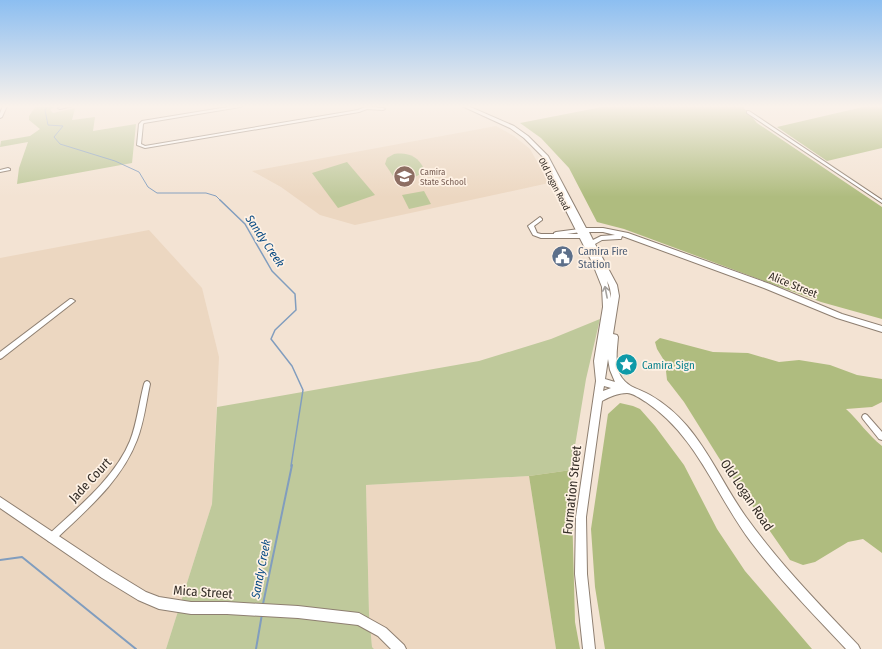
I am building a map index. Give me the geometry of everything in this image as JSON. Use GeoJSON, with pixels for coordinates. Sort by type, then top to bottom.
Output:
{"type":"FeatureCollection","features":[{"type":"Feature","properties":{"kind":"main road","name":"Old Logan Road"},"geometry":{"type":"LineString","coordinates":[[517,136],[537,151],[546,164],[583,233]]}},
{"type":"Feature","properties":{"kind":"main road","name":"Old Logan Road"},"geometry":{"type":"LineString","coordinates":[[525,136],[546,157],[569,199],[583,233]]}},
{"type":"Feature","properties":{"kind":"main road","name":"Old Logan Road"},"geometry":{"type":"LineString","coordinates":[[569,199],[588,224],[603,230]]}},
{"type":"Feature","properties":{"kind":"main road","name":"Alice Street"},"geometry":{"type":"LineString","coordinates":[[583,233],[603,230],[626,235],[767,286],[840,316],[882,329]]}},
{"type":"Feature","properties":{"kind":"main road","name":"Alice Street"},"geometry":{"type":"LineString","coordinates":[[583,233],[608,234],[695,261]]}},
{"type":"Feature","properties":{"kind":"main road","name":"Formation Street"},"geometry":{"type":"LineString","coordinates":[[583,233],[592,244],[613,285],[614,296],[580,517],[581,574],[589,649]]}},
{"type":"Feature","properties":{"kind":"main road","name":"Formation Street"},"geometry":{"type":"LineString","coordinates":[[583,233],[602,278],[607,298],[597,372],[600,381]]}},
{"type":"Feature","properties":{"kind":"main road"},"geometry":{"type":"LineString","coordinates":[[592,244],[601,238],[619,237]]}},
{"type":"Feature","properties":{"kind":"main road"},"geometry":{"type":"LineString","coordinates":[[614,296],[615,324],[612,358],[616,376],[628,390]]}},
{"type":"Feature","properties":{"kind":"main road","name":"Old Logan Road"},"geometry":{"type":"LineString","coordinates":[[600,381],[650,399],[677,421],[692,438],[742,521],[804,596],[854,649]]}},
{"type":"Feature","properties":{"kind":"main road"},"geometry":{"type":"LineString","coordinates":[[598,399],[602,394],[628,390]]}},
{"type":"Feature","properties":{"kind":"main road","name":"Mica Street"},"geometry":{"type":"LineString","coordinates":[[0,502],[51,538],[142,596],[159,603],[191,608],[227,608],[298,612],[359,619],[382,632],[400,649]]}},
{"type":"Feature","properties":{"kind":"street"},"geometry":{"type":"LineString","coordinates":[[140,136],[139,144],[145,147],[209,136]]}},
{"type":"Feature","properties":{"kind":"street"},"geometry":{"type":"LineString","coordinates":[[784,136],[882,202]]}},
{"type":"Feature","properties":{"kind":"street"},"geometry":{"type":"LineString","coordinates":[[0,171],[8,169]]}},
{"type":"Feature","properties":{"kind":"street"},"geometry":{"type":"LineString","coordinates":[[540,218],[532,226],[535,234],[546,237],[583,233]]}},
{"type":"Feature","properties":{"kind":"street"},"geometry":{"type":"LineString","coordinates":[[0,356],[72,301]]}},
{"type":"Feature","properties":{"kind":"street","name":"Jade Court"},"geometry":{"type":"LineString","coordinates":[[51,538],[114,475],[124,461],[132,445],[147,384]]}},
{"type":"Feature","properties":{"kind":"street"},"geometry":{"type":"LineString","coordinates":[[864,417],[882,437]]}},
{"type":"Feature","properties":{"kind":"shaded area","name":"Camira State School"},"geometry":{"type":"Polygon","coordinates":[[[440,136],[514,136],[530,149],[549,183],[355,225],[320,215],[281,187],[252,171],[440,136]]]}},
{"type":"Feature","properties":{"kind":"shaded area"},"geometry":{"type":"Polygon","coordinates":[[[149,230],[202,288],[219,357],[212,504],[166,649],[0,649],[0,258],[149,230]]]}},
{"type":"Feature","properties":{"kind":"shaded area"},"geometry":{"type":"Polygon","coordinates":[[[529,476],[556,649],[374,649],[372,647],[369,614],[366,485],[529,476]]]}},
{"type":"Feature","properties":{"kind":"green space"},"geometry":{"type":"Polygon","coordinates":[[[28,136],[135,136],[132,163],[17,184],[19,168],[28,142],[0,147],[1,141],[28,136]]]}},
{"type":"Feature","properties":{"kind":"green space"},"geometry":{"type":"Polygon","coordinates":[[[539,136],[777,136],[882,207],[882,319],[821,302],[624,229],[597,222],[569,168],[539,136]]]}},
{"type":"Feature","properties":{"kind":"green space"},"geometry":{"type":"Polygon","coordinates":[[[791,136],[882,136],[882,148],[827,161],[791,136]]]}},
{"type":"Feature","properties":{"kind":"green space"},"geometry":{"type":"Polygon","coordinates":[[[394,154],[408,154],[416,158],[424,169],[418,175],[410,178],[393,176],[385,164],[387,158],[394,154]]]}},
{"type":"Feature","properties":{"kind":"green space"},"geometry":{"type":"Polygon","coordinates":[[[347,162],[375,195],[338,208],[312,173],[347,162]]]}},
{"type":"Feature","properties":{"kind":"green space"},"geometry":{"type":"Polygon","coordinates":[[[424,191],[431,204],[409,209],[402,195],[424,191]]]}},
{"type":"Feature","properties":{"kind":"green space"},"geometry":{"type":"Polygon","coordinates":[[[600,319],[586,379],[571,470],[529,476],[366,485],[369,614],[372,647],[374,649],[166,649],[212,504],[217,407],[479,361],[551,339],[600,319]]]}},
{"type":"Feature","properties":{"kind":"green space"},"geometry":{"type":"Polygon","coordinates":[[[660,338],[713,352],[748,353],[779,362],[799,360],[830,365],[857,375],[882,379],[882,402],[872,407],[846,409],[882,446],[882,553],[863,539],[848,542],[815,562],[803,565],[790,560],[719,458],[684,402],[667,380],[665,362],[657,349],[655,342],[660,338]]]}},
{"type":"Feature","properties":{"kind":"green space"},"geometry":{"type":"Polygon","coordinates":[[[620,403],[640,409],[655,426],[684,465],[717,529],[745,571],[812,649],[605,649],[595,587],[591,529],[608,414],[620,403]]]}},
{"type":"Feature","properties":{"kind":"green space"},"geometry":{"type":"Polygon","coordinates":[[[571,470],[575,622],[580,649],[556,649],[529,476],[571,470]]]}},
{"type":"Feature","properties":{"kind":"waterway","name":"Sandy Creek"},"geometry":{"type":"LineString","coordinates":[[55,136],[60,144],[115,161],[139,172],[148,187],[157,193],[206,193],[216,196],[220,200]]}},
{"type":"Feature","properties":{"kind":"waterway","name":"Sandy Creek"},"geometry":{"type":"LineString","coordinates":[[220,200],[245,224],[272,271],[295,294],[296,310],[275,330],[271,339],[292,366],[303,390],[291,466]]}},
{"type":"Feature","properties":{"kind":"waterway","name":"Sandy Creek"},"geometry":{"type":"LineString","coordinates":[[263,604],[292,465]]}},
{"type":"Feature","properties":{"kind":"waterway"},"geometry":{"type":"LineString","coordinates":[[0,560],[22,557],[136,649]]}},
{"type":"Feature","properties":{"kind":"waterway","name":"Sandy Creek"},"geometry":{"type":"LineString","coordinates":[[256,649],[262,614]]}},
{"type":"Feature","properties":{"kind":"place","name":"Camira State School"},"geometry":{"type":"Point","coordinates":[404,177]}},
{"type":"Feature","properties":{"kind":"place","name":"Camira Fire Station"},"geometry":{"type":"Point","coordinates":[563,257]}},
{"type":"Feature","properties":{"kind":"place","name":"Camira Sign"},"geometry":{"type":"Point","coordinates":[627,365]}}]}
